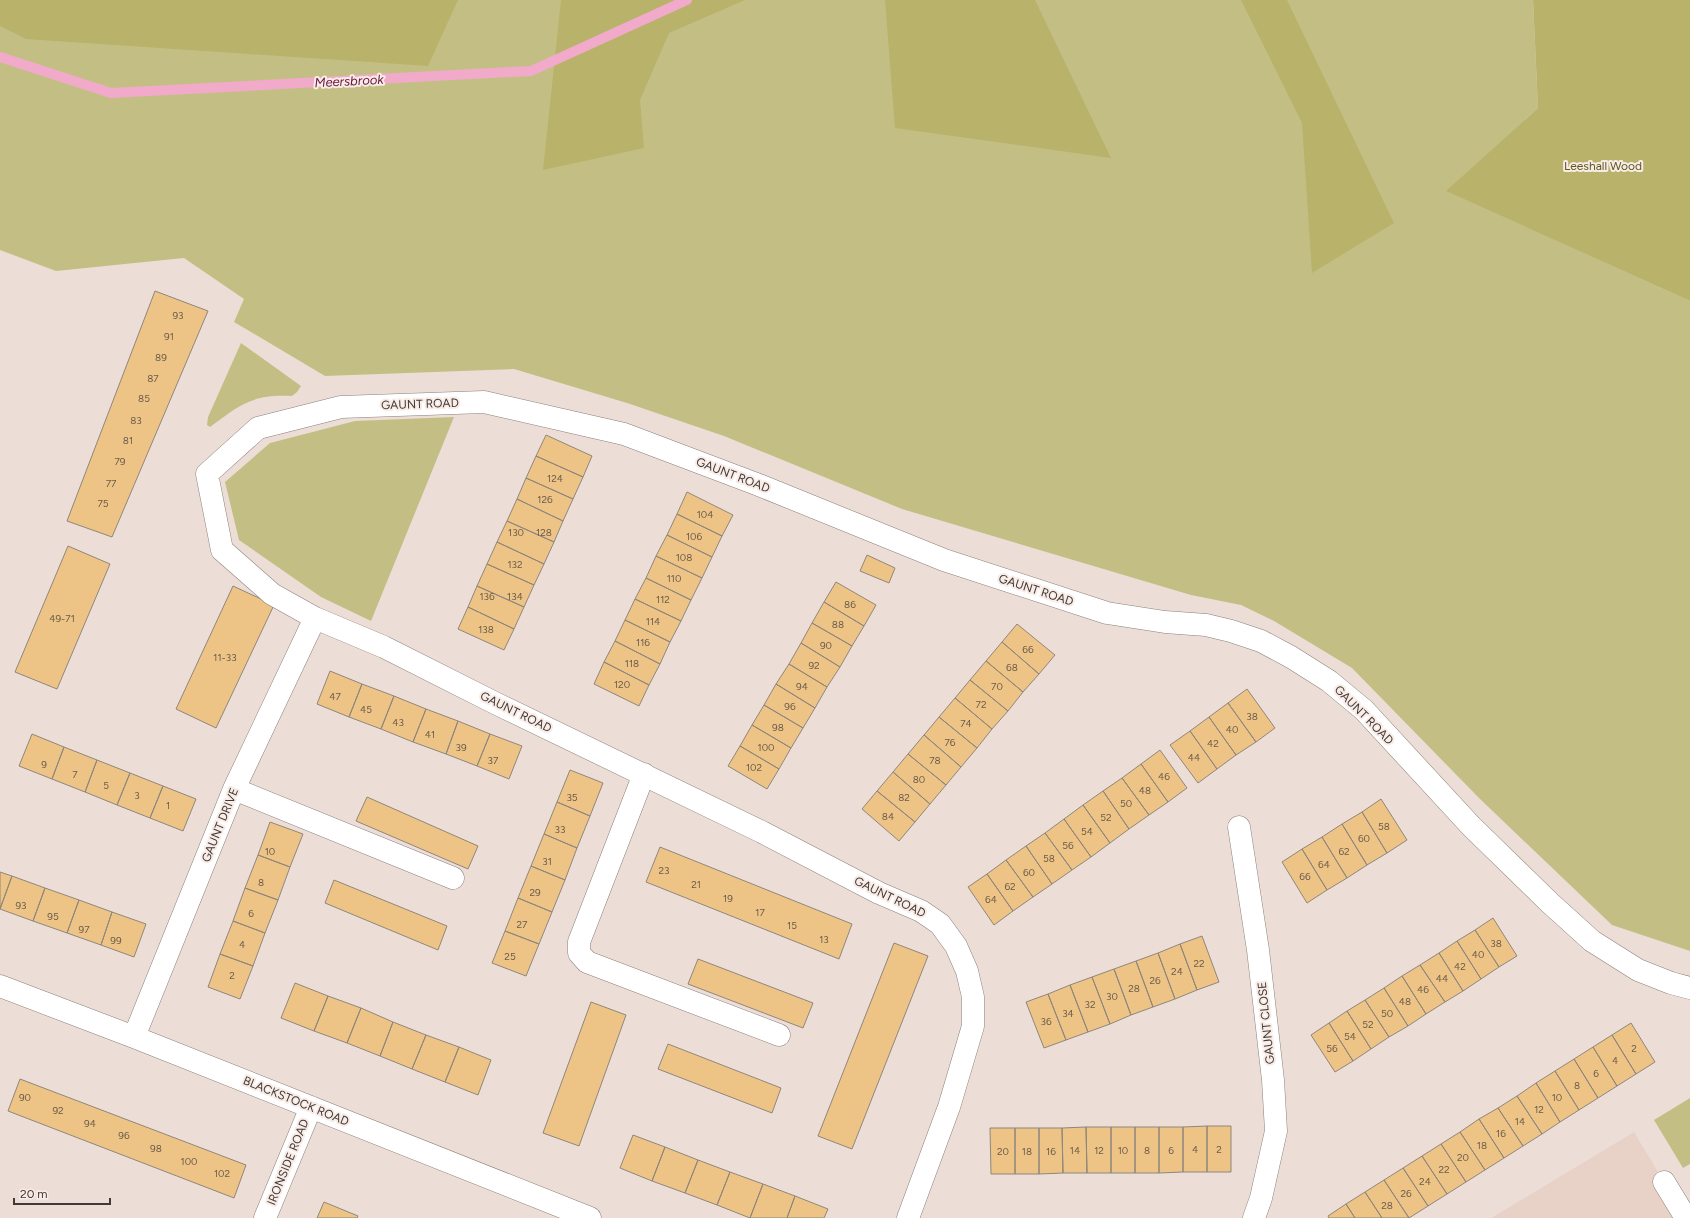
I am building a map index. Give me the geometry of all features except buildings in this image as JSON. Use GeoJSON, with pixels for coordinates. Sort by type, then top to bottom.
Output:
{"type":"FeatureCollection","features":[{"type":"Feature","properties":{"kind":"street","name":"GAUNT ROAD"},"geometry":{"type":"LineString","coordinates":[[908,1218],[949,1107],[973,1026],[973,997],[967,972],[956,946],[940,924],[922,911],[879,893],[762,832],[495,703],[384,647],[315,618],[272,594],[222,550],[207,474],[258,428],[341,407],[484,402],[624,434],[759,484],[944,560],[1107,613],[1165,622],[1206,624],[1261,641],[1329,680],[1364,710],[1471,826],[1550,903],[1592,941],[1638,970],[1671,983],[1690,988]]}},
{"type":"Feature","properties":{"kind":"street","name":"GAUNT DRIVE"},"geometry":{"type":"LineString","coordinates":[[134,1037],[234,789],[315,618]]}},
{"type":"Feature","properties":{"kind":"street"},"geometry":{"type":"LineString","coordinates":[[644,774],[579,942],[579,953],[587,962],[779,1035]]}},
{"type":"Feature","properties":{"kind":"street"},"geometry":{"type":"LineString","coordinates":[[234,789],[453,878]]}},
{"type":"Feature","properties":{"kind":"street","name":"GAUNT CLOSE"},"geometry":{"type":"LineString","coordinates":[[1239,827],[1258,950],[1276,1131],[1261,1198],[1254,1218]]}},
{"type":"Feature","properties":{"kind":"street","name":"BLACKSTOCK ROAD"},"geometry":{"type":"LineString","coordinates":[[0,986],[134,1037],[590,1218]]}},
{"type":"Feature","properties":{"kind":"street","name":"IRONSIDE ROAD"},"geometry":{"type":"LineString","coordinates":[[265,1218],[311,1107]]}},
{"type":"Feature","properties":{"kind":"street"},"geometry":{"type":"LineString","coordinates":[[1664,1182],[1686,1218]]}},
{"type":"Feature","properties":{"kind":"shaded area"},"geometry":{"type":"Polygon","coordinates":[[[0,0],[1533,0],[1538,108],[1447,191],[1690,301],[1690,951],[1612,925],[1479,798],[1352,668],[1274,621],[1241,605],[1191,595],[902,509],[724,436],[627,403],[514,369],[325,376],[234,322],[244,299],[184,258],[56,271],[0,250],[0,0]]]}},
{"type":"Feature","properties":{"kind":"shaded area"},"geometry":{"type":"Polygon","coordinates":[[[241,343],[301,386],[292,396],[267,397],[248,402],[230,412],[210,427],[207,425],[208,417],[241,343]]]}},
{"type":"Feature","properties":{"kind":"shaded area"},"geometry":{"type":"Polygon","coordinates":[[[454,417],[371,621],[321,597],[239,540],[225,482],[270,443],[355,421],[454,417]]]}},
{"type":"Feature","properties":{"kind":"shaded area"},"geometry":{"type":"Polygon","coordinates":[[[1690,1098],[1690,1164],[1683,1168],[1654,1120],[1690,1098]]]}},
{"type":"Feature","properties":{"kind":"shaded area"},"geometry":{"type":"Polygon","coordinates":[[[1634,1132],[1686,1218],[1491,1218],[1634,1132]]]}},
{"type":"Feature","properties":{"kind":"green space"},"geometry":{"type":"Polygon","coordinates":[[[0,0],[458,0],[428,66],[26,39],[0,26],[0,0]]]}},
{"type":"Feature","properties":{"kind":"green space"},"geometry":{"type":"Polygon","coordinates":[[[561,0],[745,0],[669,33],[640,100],[644,148],[543,170],[561,0]]]}},
{"type":"Feature","properties":{"kind":"green space"},"geometry":{"type":"Polygon","coordinates":[[[885,0],[1035,0],[1111,158],[895,128],[885,0]]]}},
{"type":"Feature","properties":{"kind":"green space"},"geometry":{"type":"Polygon","coordinates":[[[1241,0],[1287,0],[1394,223],[1312,273],[1302,123],[1241,0]]]}},
{"type":"Feature","properties":{"kind":"green space","name":"Leeshall Wood"},"geometry":{"type":"Polygon","coordinates":[[[1533,0],[1690,0],[1690,301],[1446,191],[1538,108],[1533,0]]]}},
{"type":"Feature","properties":{"kind":"waterway","name":"Meersbrook"},"geometry":{"type":"LineString","coordinates":[[0,57],[111,93],[531,71],[687,0]]}}]}
